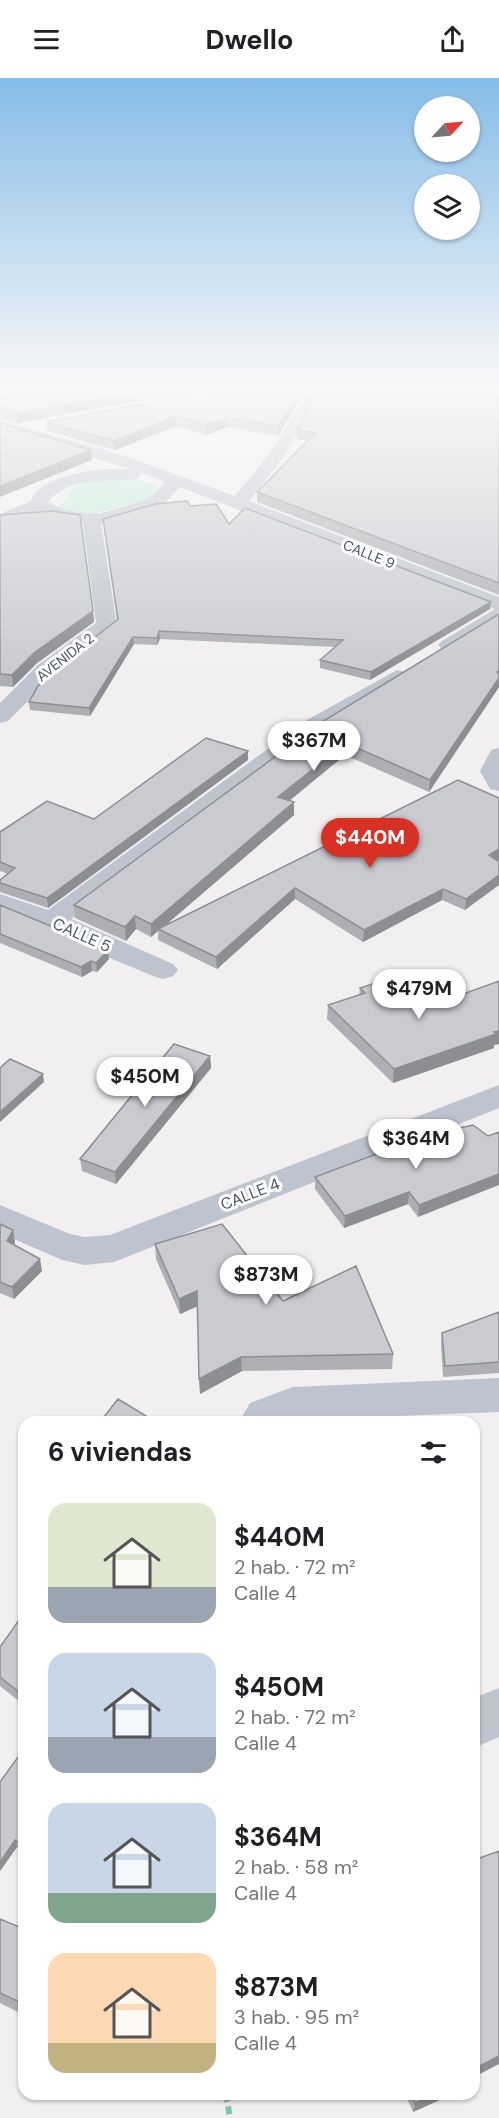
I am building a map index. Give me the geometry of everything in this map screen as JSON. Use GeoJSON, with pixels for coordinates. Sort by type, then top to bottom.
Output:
{"type":"FeatureCollection","features":[{"type":"Feature","properties":{"kind":"street"},"geometry":{"type":"LineString","coordinates":[[39,504],[40,498],[69,481]]}},
{"type":"Feature","properties":{"kind":"street","name":"CALLE 9"},"geometry":{"type":"LineString","coordinates":[[150,481],[171,495],[239,502],[499,604]]}},
{"type":"Feature","properties":{"kind":"street"},"geometry":{"type":"LineString","coordinates":[[157,481],[171,495]]}},
{"type":"Feature","properties":{"kind":"street"},"geometry":{"type":"LineString","coordinates":[[171,495],[185,481]]}},
{"type":"Feature","properties":{"kind":"street"},"geometry":{"type":"LineString","coordinates":[[208,481],[225,486],[257,481]]}},
{"type":"Feature","properties":{"kind":"street"},"geometry":{"type":"LineString","coordinates":[[0,520],[39,504],[63,516],[91,519],[171,495],[239,502],[258,481]]}},
{"type":"Feature","properties":{"kind":"street","name":"AVENIDA 2"},"geometry":{"type":"LineString","coordinates":[[2,711],[46,670],[107,625],[91,519]]}},
{"type":"Feature","properties":{"kind":"street"},"geometry":{"type":"LineString","coordinates":[[51,921],[315,725],[499,614]]}},
{"type":"Feature","properties":{"kind":"street"},"geometry":{"type":"LineString","coordinates":[[498,756],[492,771],[499,784]]}},
{"type":"Feature","properties":{"kind":"street","name":"CALLE 5"},"geometry":{"type":"LineString","coordinates":[[0,902],[51,921],[163,970]]}},
{"type":"Feature","properties":{"kind":"street","name":"CALLE 4"},"geometry":{"type":"LineString","coordinates":[[0,1218],[63,1246],[85,1251],[114,1248],[499,1096]]}},
{"type":"Feature","properties":{"kind":"street"},"geometry":{"type":"LineString","coordinates":[[264,1416],[293,1404],[499,1395]]}},
{"type":"Feature","properties":{"kind":"street"},"geometry":{"type":"LineString","coordinates":[[480,1720],[499,1712]]}},
{"type":"Feature","properties":{"kind":"path"},"geometry":{"type":"LineString","coordinates":[[227,2100],[230,2118]]}},
{"type":"Feature","properties":{"kind":"green space"},"geometry":{"type":"Polygon","coordinates":[[[87,481],[142,481],[156,486],[157,491],[152,499],[80,517],[58,507],[69,497],[68,493],[87,481]]]}},
{"type":"Feature","properties":{"kind":"building"},"geometry":{"type":"Polygon","coordinates":[[[0,481],[12,481],[0,486],[0,481]]]}},
{"type":"Feature","properties":{"kind":"building"},"geometry":{"type":"Polygon","coordinates":[[[268,481],[499,481],[499,583],[257,492],[268,481]]]}},
{"type":"Feature","properties":{"kind":"building"},"geometry":{"type":"Polygon","coordinates":[[[187,501],[190,506],[216,504],[229,524],[245,508],[491,602],[371,672],[320,660],[343,640],[159,631],[157,638],[133,637],[89,708],[29,702],[38,686],[55,669],[118,619],[103,519],[155,504],[187,501]]]}},
{"type":"Feature","properties":{"kind":"building"},"geometry":{"type":"Polygon","coordinates":[[[52,511],[80,515],[93,611],[35,652],[12,675],[0,674],[0,515],[52,511]]]}},
{"type":"Feature","properties":{"kind":"building"},"geometry":{"type":"Polygon","coordinates":[[[499,614],[499,671],[497,672],[499,678],[430,780],[346,743],[278,797],[294,802],[151,924],[135,916],[125,927],[74,905],[325,720],[499,614]]]}},
{"type":"Feature","properties":{"kind":"building"},"geometry":{"type":"Polygon","coordinates":[[[206,738],[248,751],[47,898],[0,883],[0,880],[15,868],[0,862],[0,832],[47,801],[94,819],[206,738]]]}},
{"type":"Feature","properties":{"kind":"building"},"geometry":{"type":"Polygon","coordinates":[[[458,780],[499,798],[499,849],[489,855],[499,862],[499,875],[466,899],[443,889],[364,930],[295,888],[216,957],[158,929],[458,780]]]}},
{"type":"Feature","properties":{"kind":"building"},"geometry":{"type":"Polygon","coordinates":[[[0,905],[108,950],[96,963],[91,961],[81,967],[0,934],[0,905]]]}},
{"type":"Feature","properties":{"kind":"building"},"geometry":{"type":"Polygon","coordinates":[[[394,977],[416,1000],[450,988],[458,996],[499,981],[499,1031],[494,1032],[496,1034],[394,1069],[328,1005],[365,993],[360,988],[394,977]]]}},
{"type":"Feature","properties":{"kind":"building"},"geometry":{"type":"Polygon","coordinates":[[[174,1044],[210,1056],[115,1172],[80,1159],[174,1044]]]}},
{"type":"Feature","properties":{"kind":"building"},"geometry":{"type":"Polygon","coordinates":[[[10,1059],[43,1074],[0,1112],[0,1068],[10,1059]]]}},
{"type":"Feature","properties":{"kind":"building"},"geometry":{"type":"Polygon","coordinates":[[[473,1125],[488,1136],[499,1132],[499,1174],[419,1205],[409,1192],[345,1216],[315,1177],[427,1135],[473,1125]]]}},
{"type":"Feature","properties":{"kind":"building"},"geometry":{"type":"Polygon","coordinates":[[[0,1224],[13,1230],[7,1241],[40,1259],[12,1287],[0,1282],[0,1224]]]}},
{"type":"Feature","properties":{"kind":"building"},"geometry":{"type":"Polygon","coordinates":[[[222,1224],[283,1301],[356,1266],[393,1354],[241,1357],[199,1379],[197,1291],[179,1299],[155,1244],[222,1224]]]}},
{"type":"Feature","properties":{"kind":"building"},"geometry":{"type":"Polygon","coordinates":[[[499,1312],[499,1362],[445,1366],[442,1333],[499,1312]]]}},
{"type":"Feature","properties":{"kind":"building"},"geometry":{"type":"Polygon","coordinates":[[[118,1399],[146,1416],[105,1416],[118,1399]]]}},
{"type":"Feature","properties":{"kind":"building"},"geometry":{"type":"Polygon","coordinates":[[[18,1622],[18,1691],[0,1677],[0,1647],[18,1622]]]}},
{"type":"Feature","properties":{"kind":"building"},"geometry":{"type":"Polygon","coordinates":[[[18,1757],[18,1842],[15,1840],[0,1862],[0,1782],[18,1757]]]}},
{"type":"Feature","properties":{"kind":"building"},"geometry":{"type":"Polygon","coordinates":[[[499,1851],[499,2056],[480,2066],[480,1858],[499,1851]]]}},
{"type":"Feature","properties":{"kind":"building"},"geometry":{"type":"Polygon","coordinates":[[[0,1919],[18,1926],[18,2001],[0,1993],[0,1919]]]}}]}
